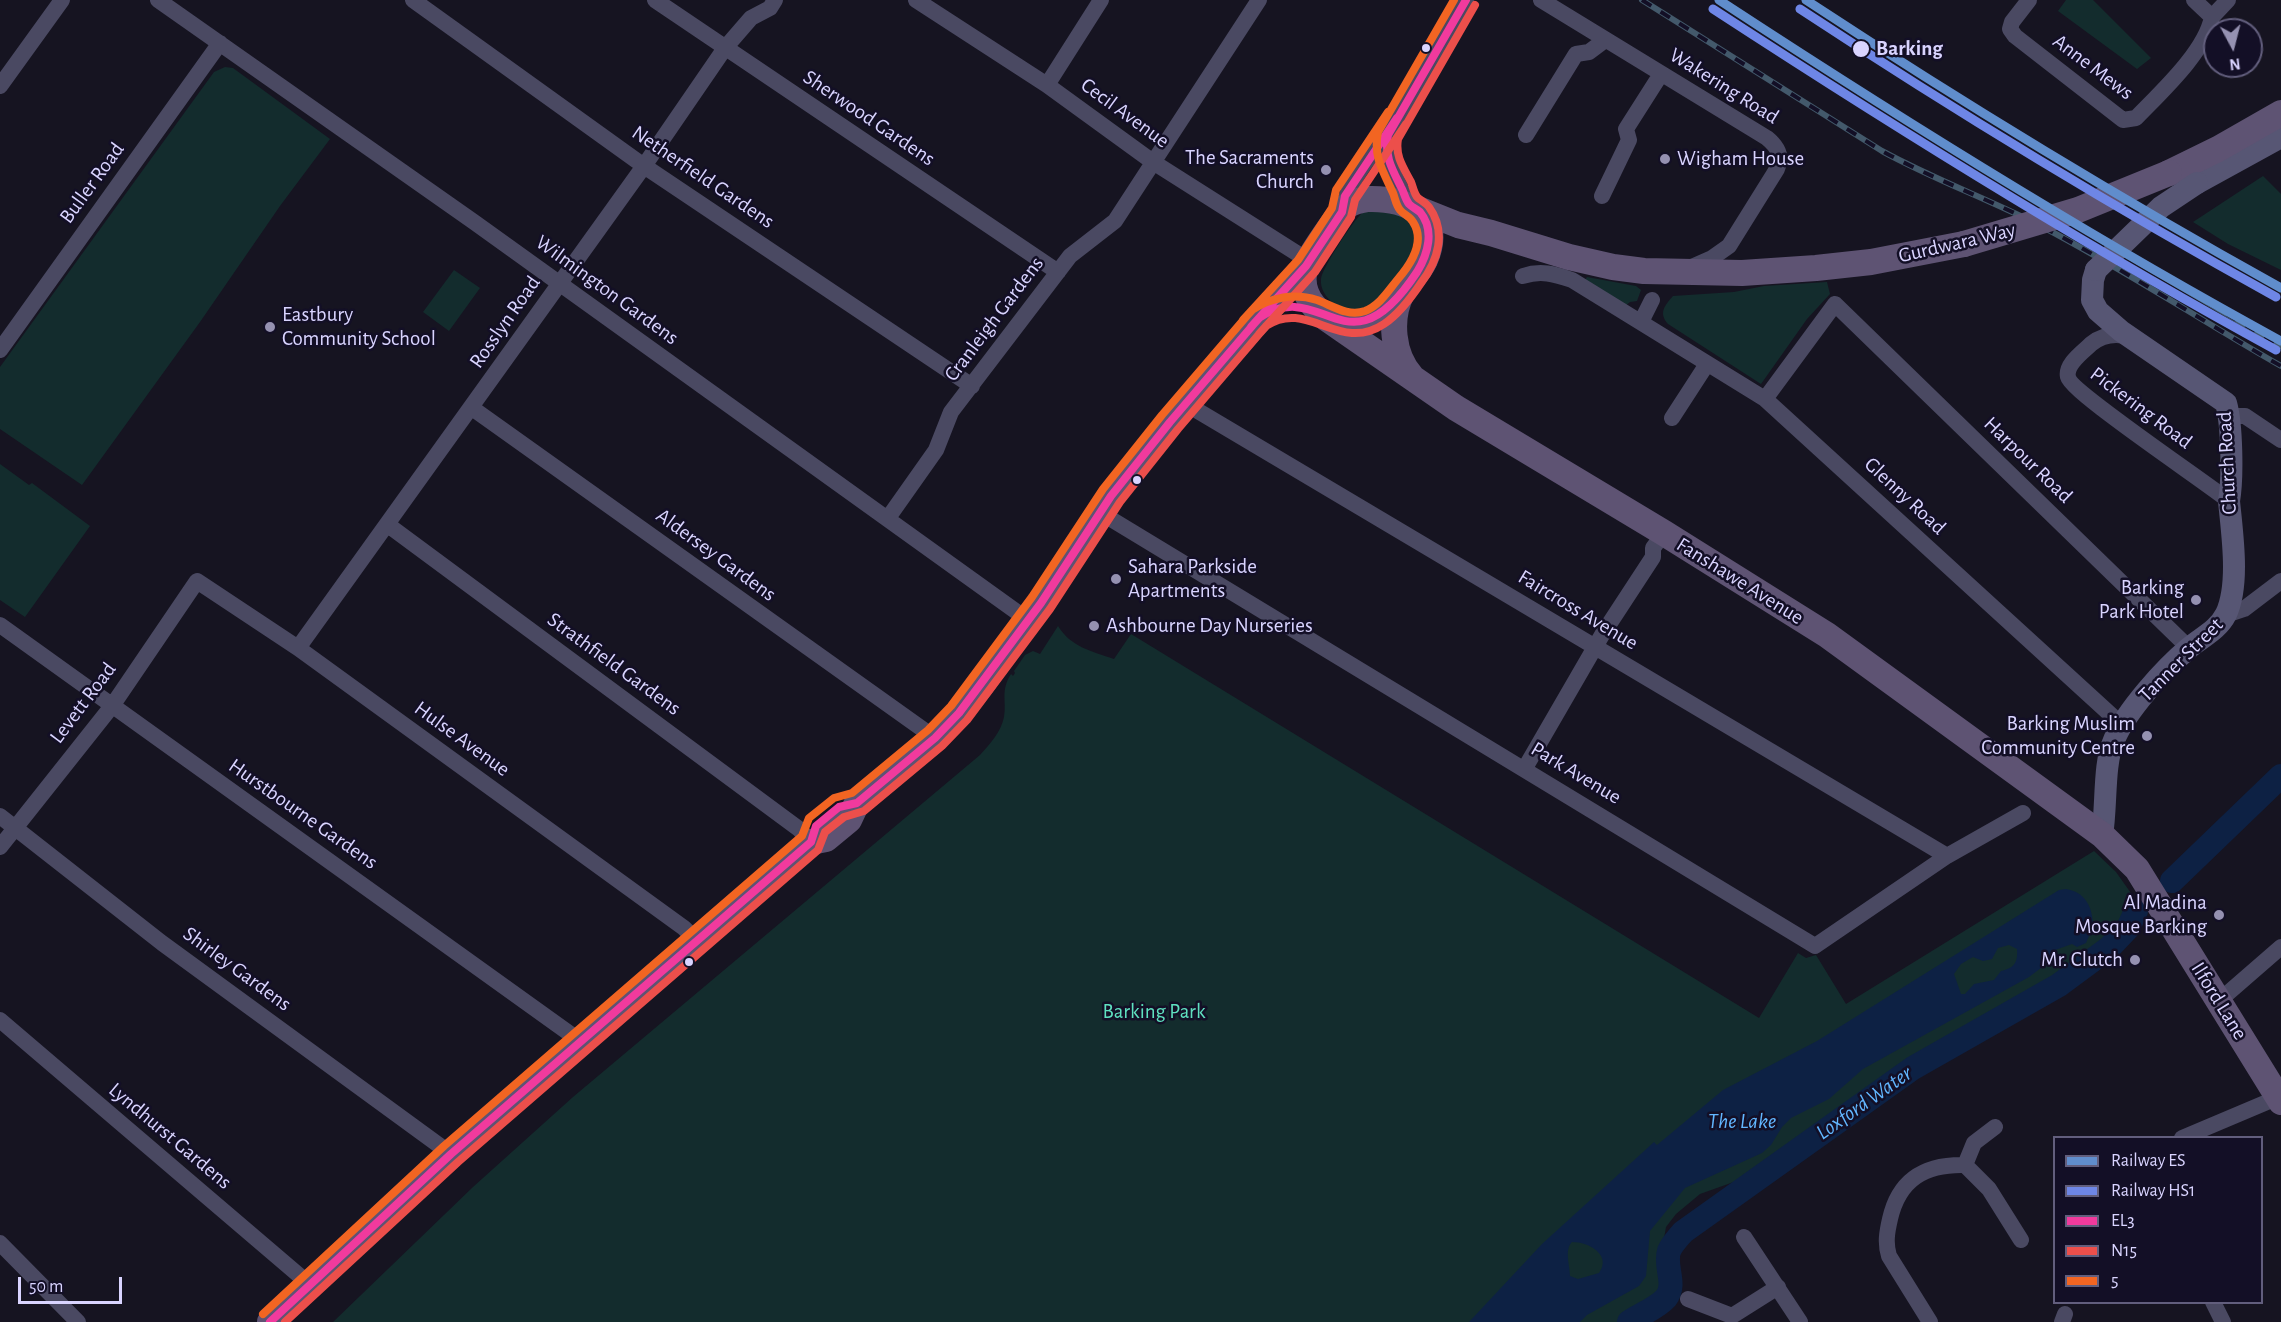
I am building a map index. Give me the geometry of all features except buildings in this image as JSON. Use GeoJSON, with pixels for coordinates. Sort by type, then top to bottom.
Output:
{"type":"FeatureCollection","features":[{"type":"Feature","properties":{"kind":"main road","name":"Gurdwara Way"},"geometry":{"type":"LineString","coordinates":[[1411,206],[1448,222],[1593,263],[1644,271],[1742,273],[1816,268],[1871,262],[1964,244],[2055,218],[2169,173],[2218,149],[2281,113]]}},
{"type":"Feature","properties":{"kind":"main road"},"geometry":{"type":"LineString","coordinates":[[270,1322],[451,1154],[811,842],[826,839],[849,820],[857,803],[934,738],[981,686],[1111,496],[1187,402],[1307,264],[1342,212],[1355,202],[1383,199],[1411,206],[1421,214],[1429,234],[1429,248],[1412,279]]}},
{"type":"Feature","properties":{"kind":"main road"},"geometry":{"type":"LineString","coordinates":[[1259,318],[1268,311],[1297,308],[1341,323],[1371,320],[1388,308],[1432,255],[1453,240],[1472,231],[1484,231]]}},
{"type":"Feature","properties":{"kind":"main road"},"geometry":{"type":"LineString","coordinates":[[1307,264],[1305,288],[1310,301],[1323,315]]}},
{"type":"Feature","properties":{"kind":"main road","name":"Fanshawe Avenue"},"geometry":{"type":"LineString","coordinates":[[1412,279],[1398,301],[1395,317],[1397,349],[1408,373],[1426,388]]}},
{"type":"Feature","properties":{"kind":"main road","name":"Fanshawe Avenue"},"geometry":{"type":"LineString","coordinates":[[1323,315],[1456,408],[1664,533],[1827,635],[2102,835]]}},
{"type":"Feature","properties":{"kind":"main road","name":"Ilford Lane"},"geometry":{"type":"LineString","coordinates":[[2102,835],[2137,869],[2280,1100]]}},
{"type":"Feature","properties":{"kind":"street"},"geometry":{"type":"LineString","coordinates":[[0,86],[62,0]]}},
{"type":"Feature","properties":{"kind":"street","name":"Wilmington Gardens"},"geometry":{"type":"LineString","coordinates":[[158,0],[888,518],[1028,620]]}},
{"type":"Feature","properties":{"kind":"street","name":"Netherfield Gardens"},"geometry":{"type":"LineString","coordinates":[[413,0],[644,166],[972,386]]}},
{"type":"Feature","properties":{"kind":"street","name":"Sherwood Gardens"},"geometry":{"type":"LineString","coordinates":[[655,0],[1059,272]]}},
{"type":"Feature","properties":{"kind":"street","name":"Rosslyn Road"},"geometry":{"type":"LineString","coordinates":[[298,648],[644,166],[724,48],[751,18],[770,8],[775,0]]}},
{"type":"Feature","properties":{"kind":"street","name":"Cecil Avenue"},"geometry":{"type":"LineString","coordinates":[[916,0],[937,5],[1153,162],[1307,264]]}},
{"type":"Feature","properties":{"kind":"street"},"geometry":{"type":"LineString","coordinates":[[1047,85],[1101,0]]}},
{"type":"Feature","properties":{"kind":"street","name":"Cranleigh Gardens"},"geometry":{"type":"LineString","coordinates":[[888,518],[936,450],[951,412],[1070,256],[1115,221],[1259,0]]}},
{"type":"Feature","properties":{"kind":"street"},"geometry":{"type":"LineString","coordinates":[[1342,212],[1346,196],[1374,150],[1388,135],[1466,0]]}},
{"type":"Feature","properties":{"kind":"street","name":"Wakering Road"},"geometry":{"type":"LineString","coordinates":[[1541,0],[1767,138],[1779,153],[1779,164],[1775,173],[1740,232],[1722,253]]}},
{"type":"Feature","properties":{"kind":"street","name":"Anne Mews"},"geometry":{"type":"LineString","coordinates":[[2029,0],[2012,22],[2010,29],[2015,36],[2123,120],[2136,118],[2190,58],[2209,31],[2212,17],[2228,0]]}},
{"type":"Feature","properties":{"kind":"street"},"geometry":{"type":"LineString","coordinates":[[2194,0],[2212,17]]}},
{"type":"Feature","properties":{"kind":"street"},"geometry":{"type":"LineString","coordinates":[[1526,135],[1576,54],[1589,52],[1605,40]]}},
{"type":"Feature","properties":{"kind":"street","name":"Buller Road"},"geometry":{"type":"LineString","coordinates":[[0,350],[220,43]]}},
{"type":"Feature","properties":{"kind":"street"},"geometry":{"type":"LineString","coordinates":[[1602,196],[1629,140],[1626,129],[1662,74]]}},
{"type":"Feature","properties":{"kind":"street"},"geometry":{"type":"LineString","coordinates":[[1388,135],[1385,147],[1388,163],[1411,206]]}},
{"type":"Feature","properties":{"kind":"street","name":"Church Road"},"geometry":{"type":"LineString","coordinates":[[2226,615],[2233,587],[2227,407],[2223,400],[2131,338],[2095,308],[2092,295],[2093,280],[2096,270],[2162,207],[2197,183],[2281,137]]}},
{"type":"Feature","properties":{"kind":"street","name":"Gurdwara Way"},"geometry":{"type":"LineString","coordinates":[[1680,272],[1722,253]]}},
{"type":"Feature","properties":{"kind":"street","name":"Glenny Road"},"geometry":{"type":"LineString","coordinates":[[1523,276],[1534,272],[1550,273],[1572,280],[1765,399],[2121,725]]}},
{"type":"Feature","properties":{"kind":"street"},"geometry":{"type":"LineString","coordinates":[[1641,322],[1652,300]]}},
{"type":"Feature","properties":{"kind":"street","name":"Harpour Road"},"geometry":{"type":"LineString","coordinates":[[1765,399],[1835,304],[2189,648]]}},
{"type":"Feature","properties":{"kind":"street","name":"Pickering Road"},"geometry":{"type":"LineString","coordinates":[[2131,338],[2112,335],[2096,340],[2072,363],[2068,371],[2070,382],[2101,408],[2229,501]]}},
{"type":"Feature","properties":{"kind":"street"},"geometry":{"type":"LineString","coordinates":[[1672,418],[1707,364]]}},
{"type":"Feature","properties":{"kind":"street","name":"Faircross Avenue"},"geometry":{"type":"LineString","coordinates":[[1187,402],[1198,411],[1947,856]]}},
{"type":"Feature","properties":{"kind":"street","name":"Aldersey Gardens"},"geometry":{"type":"LineString","coordinates":[[472,408],[934,738]]}},
{"type":"Feature","properties":{"kind":"street"},"geometry":{"type":"LineString","coordinates":[[2228,416],[2245,416],[2281,440]]}},
{"type":"Feature","properties":{"kind":"street","name":"Park Avenue"},"geometry":{"type":"LineString","coordinates":[[1101,513],[1525,768],[1815,946],[1947,856],[2023,813]]}},
{"type":"Feature","properties":{"kind":"street","name":"Strathfield Gardens"},"geometry":{"type":"LineString","coordinates":[[388,525],[799,829],[811,842]]}},
{"type":"Feature","properties":{"kind":"street"},"geometry":{"type":"LineString","coordinates":[[1525,768],[1653,556],[1653,548],[1664,533]]}},
{"type":"Feature","properties":{"kind":"street","name":"Hulse Avenue"},"geometry":{"type":"LineString","coordinates":[[196,581],[298,648],[674,921],[697,941]]}},
{"type":"Feature","properties":{"kind":"street","name":"Levett Road"},"geometry":{"type":"LineString","coordinates":[[0,847],[112,706],[196,581]]}},
{"type":"Feature","properties":{"kind":"street","name":"Tanner Street"},"geometry":{"type":"LineString","coordinates":[[2102,835],[2109,756],[2121,725],[2153,685],[2189,648],[2214,630],[2226,615],[2244,609],[2281,581]]}},
{"type":"Feature","properties":{"kind":"street","name":"Hurstbourne Gardens"},"geometry":{"type":"LineString","coordinates":[[0,624],[580,1041]]}},
{"type":"Feature","properties":{"kind":"street","name":"Shirley Gardens"},"geometry":{"type":"LineString","coordinates":[[0,816],[162,943],[451,1154]]}},
{"type":"Feature","properties":{"kind":"street"},"geometry":{"type":"LineString","coordinates":[[2220,1000],[2278,950]]}},
{"type":"Feature","properties":{"kind":"street","name":"Lyndhurst Gardens"},"geometry":{"type":"LineString","coordinates":[[0,1020],[301,1277],[309,1287]]}},
{"type":"Feature","properties":{"kind":"street"},"geometry":{"type":"LineString","coordinates":[[2185,1136],[2280,1100]]}},
{"type":"Feature","properties":{"kind":"street"},"geometry":{"type":"LineString","coordinates":[[1965,1165],[1974,1143],[1995,1127]]}},
{"type":"Feature","properties":{"kind":"street"},"geometry":{"type":"LineString","coordinates":[[1930,1322],[1889,1256],[1886,1246],[1893,1206],[1905,1184],[1924,1171],[1937,1167],[1965,1165],[1989,1189],[2021,1240]]}},
{"type":"Feature","properties":{"kind":"street"},"geometry":{"type":"LineString","coordinates":[[1744,1237],[1800,1322]]}},
{"type":"Feature","properties":{"kind":"street"},"geometry":{"type":"LineString","coordinates":[[0,1243],[78,1322]]}},
{"type":"Feature","properties":{"kind":"street"},"geometry":{"type":"LineString","coordinates":[[1688,1299],[1732,1316],[1778,1287]]}},
{"type":"Feature","properties":{"kind":"street"},"geometry":{"type":"LineString","coordinates":[[2214,1304],[2223,1322]]}},
{"type":"Feature","properties":{"kind":"green space"},"geometry":{"type":"Polygon","coordinates":[[[2066,0],[2093,0],[2151,58],[2137,69],[2058,11],[2066,0]]]}},
{"type":"Feature","properties":{"kind":"green space"},"geometry":{"type":"Polygon","coordinates":[[[225,67],[233,68],[330,139],[82,485],[0,429],[0,367],[214,72],[225,67]]]}},
{"type":"Feature","properties":{"kind":"green space"},"geometry":{"type":"Polygon","coordinates":[[[2263,176],[2281,194],[2281,270],[2228,244],[2193,222],[2263,176]]]}},
{"type":"Feature","properties":{"kind":"green space"},"geometry":{"type":"Polygon","coordinates":[[[1375,208],[1402,216],[1411,223],[1416,232],[1416,248],[1406,266],[1376,301],[1363,309],[1347,310],[1328,298],[1321,279],[1332,255],[1352,225],[1362,213],[1375,208]]]}},
{"type":"Feature","properties":{"kind":"green space"},"geometry":{"type":"Polygon","coordinates":[[[454,270],[480,288],[449,331],[423,312],[454,270]]]}},
{"type":"Feature","properties":{"kind":"green space"},"geometry":{"type":"Polygon","coordinates":[[[1587,277],[1636,286],[1641,290],[1637,301],[1625,306],[1585,280],[1587,277]]]}},
{"type":"Feature","properties":{"kind":"green space"},"geometry":{"type":"Polygon","coordinates":[[[1827,282],[1830,294],[1807,319],[1761,384],[1668,324],[1663,316],[1665,306],[1673,296],[1827,282]]]}},
{"type":"Feature","properties":{"kind":"green space"},"geometry":{"type":"Polygon","coordinates":[[[0,464],[29,485],[32,483],[90,526],[25,617],[0,600],[0,464]]]}},
{"type":"Feature","properties":{"kind":"green space","name":"Barking Park"},"geometry":{"type":"Polygon","coordinates":[[[1058,626],[1075,644],[1114,659],[1131,634],[1759,1018],[1798,953],[1806,958],[1816,955],[1846,1004],[2094,851],[2116,872],[2133,896],[2125,919],[2108,939],[2039,989],[1936,1045],[1742,1179],[1700,1194],[1676,1214],[1666,1227],[1663,1244],[1665,1292],[1659,1299],[1619,1322],[333,1322],[473,1187],[573,1097],[980,755],[995,738],[1003,722],[1005,691],[1011,674],[1013,676],[1025,655],[1033,651],[1040,654],[1058,626]]]}},
{"type":"Feature","properties":{"kind":"water","name":"The Lake"},"geometry":{"type":"Polygon","coordinates":[[[2059,890],[2073,891],[2083,897],[2091,911],[2093,924],[2103,926],[2102,930],[2089,936],[2086,943],[2077,947],[2072,944],[2055,950],[2053,959],[2029,977],[1863,1069],[1829,1099],[1791,1118],[1782,1127],[1771,1145],[1762,1153],[1685,1188],[1650,1231],[1646,1276],[1639,1286],[1587,1315],[1580,1322],[1469,1322],[1542,1244],[1654,1142],[1657,1145],[1723,1090],[1817,1041],[2059,890]],[[2009,945],[1998,948],[1992,959],[1983,961],[1973,957],[1961,964],[1954,974],[1961,994],[1965,994],[1974,984],[1994,980],[2001,971],[2012,966],[2017,958],[2017,949],[2009,945]],[[1572,1242],[1568,1249],[1570,1276],[1578,1279],[1599,1273],[1603,1261],[1601,1255],[1585,1244],[1572,1242]]]}},
{"type":"Feature","properties":{"kind":"waterway","name":"Loxford Water"},"geometry":{"type":"LineString","coordinates":[[2172,881],[2281,776]]}},
{"type":"Feature","properties":{"kind":"waterway","name":"Loxford Water"},"geometry":{"type":"LineString","coordinates":[[1629,1322],[1654,1308],[1666,1298],[1670,1287],[1669,1251],[1683,1232],[1913,1068],[2059,985],[2109,948],[2128,928],[2136,911]]}},
{"type":"Feature","properties":{"kind":"railway"},"geometry":{"type":"LineString","coordinates":[[1642,0],[1882,151],[2070,242],[2281,366]]}},
{"type":"Feature","properties":{"kind":"railway"},"geometry":{"type":"LineString","coordinates":[[2094,236],[2281,346]]}},
{"type":"Feature","properties":{"kind":"rail line","name":"ES"},"geometry":{"type":"LineString","coordinates":[[1719,0],[1996,176],[2281,341]]}},
{"type":"Feature","properties":{"kind":"rail line","name":"ES"},"geometry":{"type":"LineString","coordinates":[[1806,0],[2041,148],[2281,288]]}},
{"type":"Feature","properties":{"kind":"rail line","name":"HS1"},"geometry":{"type":"LineString","coordinates":[[1713,9],[1991,185],[2132,269],[2276,350]]}},
{"type":"Feature","properties":{"kind":"rail line","name":"HS1"},"geometry":{"type":"LineString","coordinates":[[1800,9],[2035,158],[2276,297]]}},
{"type":"Feature","properties":{"kind":"transit line","name":"5"},"geometry":{"type":"LineString","coordinates":[[263,1314],[444,1146],[802,836],[809,818],[834,798],[852,793],[928,730],[951,706],[1032,597],[1103,489],[1162,415],[1252,310],[1275,299],[1300,297],[1317,300],[1353,313],[1365,311],[1383,297],[1412,260],[1418,237],[1412,220],[1398,206],[1380,164],[1377,149],[1378,132],[1454,0]]}},
{"type":"Feature","properties":{"kind":"transit line","name":"EL3"},"geometry":{"type":"LineString","coordinates":[[270,1322],[451,1154],[811,842],[816,826],[839,807],[857,803],[935,738],[959,713],[1041,603],[1111,496],[1170,422],[1259,318],[1281,308],[1301,308],[1353,322],[1372,318],[1393,303],[1421,265],[1427,250],[1429,234],[1425,219],[1408,202],[1392,168],[1387,149],[1388,135],[1466,0]]}},
{"type":"Feature","properties":{"kind":"transit line","name":"N15"},"geometry":{"type":"LineString","coordinates":[[285,1322],[458,1162],[818,850],[825,832],[844,817],[864,811],[942,746],[967,720],[1050,609],[1120,502],[1178,429],[1266,326],[1281,319],[1296,318],[1352,333],[1368,332],[1395,315],[1427,274],[1436,256],[1439,236],[1435,217],[1428,206],[1417,196],[1400,161],[1398,139],[1475,5]]}},
{"type":"Feature","properties":{"kind":"transit line","name":"5"},"geometry":{"type":"LineString","coordinates":[[1243,320],[1298,260],[1332,208],[1336,190],[1388,112]]}},
{"type":"Feature","properties":{"kind":"transit line","name":"EL3"},"geometry":{"type":"LineString","coordinates":[[1251,327],[1306,266],[1342,212],[1345,196],[1397,118]]}},
{"type":"Feature","properties":{"kind":"transit line","name":"N15"},"geometry":{"type":"LineString","coordinates":[[1259,334],[1315,272],[1351,217],[1355,200],[1406,124]]}},
{"type":"Feature","properties":{"kind":"place","name":"Barking"},"geometry":{"type":"Point","coordinates":[1861,49]}},
{"type":"Feature","properties":{"kind":"place","name":"Wigham House"},"geometry":{"type":"Point","coordinates":[1665,159]}},
{"type":"Feature","properties":{"kind":"place","name":"The Sacraments Church"},"geometry":{"type":"Point","coordinates":[1326,170]}},
{"type":"Feature","properties":{"kind":"place","name":"Eastbury Community School"},"geometry":{"type":"Point","coordinates":[270,327]}},
{"type":"Feature","properties":{"kind":"place","name":"Sahara Parkside Apartments"},"geometry":{"type":"Point","coordinates":[1116,579]}},
{"type":"Feature","properties":{"kind":"place","name":"Barking Park Hotel"},"geometry":{"type":"Point","coordinates":[2196,600]}},
{"type":"Feature","properties":{"kind":"place","name":"Ashbourne Day Nurseries"},"geometry":{"type":"Point","coordinates":[1094,626]}},
{"type":"Feature","properties":{"kind":"place","name":"Barking Muslim Community Centre"},"geometry":{"type":"Point","coordinates":[2147,736]}},
{"type":"Feature","properties":{"kind":"place","name":"Al Madina Mosque Barking"},"geometry":{"type":"Point","coordinates":[2219,915]}},
{"type":"Feature","properties":{"kind":"place","name":"Mr. Clutch"},"geometry":{"type":"Point","coordinates":[2135,960]}}]}
